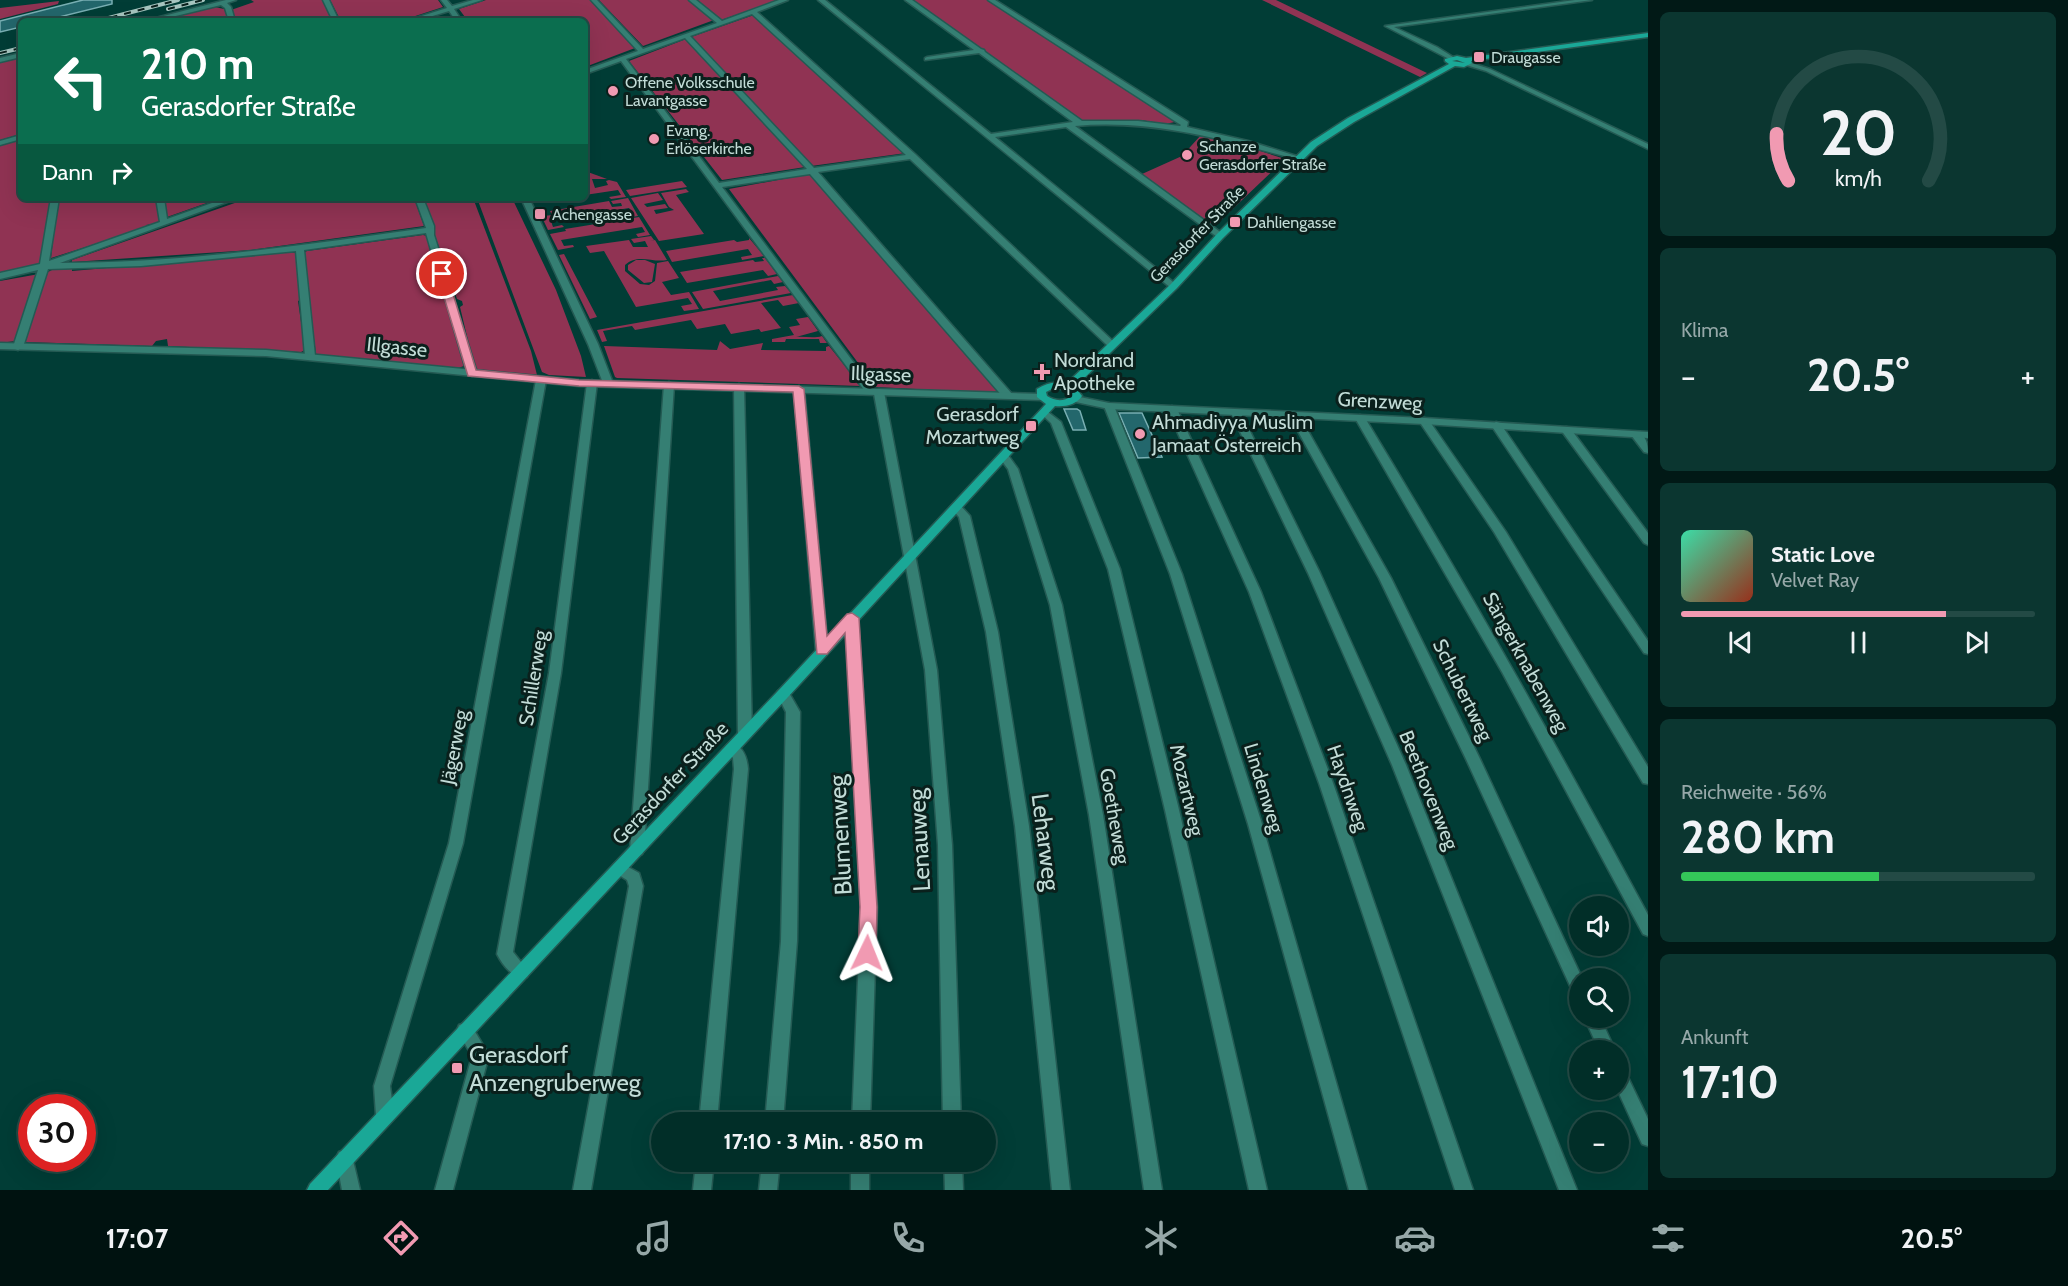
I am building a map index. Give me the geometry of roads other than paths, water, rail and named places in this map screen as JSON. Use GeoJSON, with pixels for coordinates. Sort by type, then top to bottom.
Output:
{"type":"FeatureCollection","features":[{"type":"Feature","properties":{"kind":"main road","name":"Gerasdorfer Straße"},"geometry":{"type":"LineString","coordinates":[[1069,387],[1111,344],[1174,286],[1220,236],[1299,158],[1329,133],[1453,61],[1467,62],[1648,35]]}},
{"type":"Feature","properties":{"kind":"main road"},"geometry":{"type":"LineString","coordinates":[[1049,386],[1069,387],[1076,392],[1075,399],[1066,404],[1048,407],[1041,391],[1049,386]]}},
{"type":"Feature","properties":{"kind":"main road","name":"Gerasdorfer Straße"},"geometry":{"type":"LineString","coordinates":[[316,1190],[385,1114],[783,694],[1048,407]]}},
{"type":"Feature","properties":{"kind":"street"},"geometry":{"type":"LineString","coordinates":[[160,18],[233,0]]}},
{"type":"Feature","properties":{"kind":"street"},"geometry":{"type":"LineString","coordinates":[[326,0],[335,18]]}},
{"type":"Feature","properties":{"kind":"street"},"geometry":{"type":"LineString","coordinates":[[444,0],[457,18]]}},
{"type":"Feature","properties":{"kind":"street"},"geometry":{"type":"LineString","coordinates":[[419,18],[479,0]]}},
{"type":"Feature","properties":{"kind":"street"},"geometry":{"type":"LineString","coordinates":[[594,0],[642,51]]}},
{"type":"Feature","properties":{"kind":"street"},"geometry":{"type":"LineString","coordinates":[[692,0],[721,22]]}},
{"type":"Feature","properties":{"kind":"street"},"geometry":{"type":"LineString","coordinates":[[588,71],[786,0]]}},
{"type":"Feature","properties":{"kind":"street"},"geometry":{"type":"LineString","coordinates":[[820,0],[1174,286]]}},
{"type":"Feature","properties":{"kind":"street"},"geometry":{"type":"LineString","coordinates":[[908,0],[1080,123]]}},
{"type":"Feature","properties":{"kind":"street"},"geometry":{"type":"LineString","coordinates":[[991,0],[1185,124],[1183,128]]}},
{"type":"Feature","properties":{"kind":"street"},"geometry":{"type":"LineString","coordinates":[[1453,61],[1435,48],[1388,26],[1589,0]]}},
{"type":"Feature","properties":{"kind":"street"},"geometry":{"type":"LineString","coordinates":[[222,3],[228,7],[231,18]]}},
{"type":"Feature","properties":{"kind":"street"},"geometry":{"type":"LineString","coordinates":[[753,12],[912,156],[1111,344]]}},
{"type":"Feature","properties":{"kind":"street"},"geometry":{"type":"LineString","coordinates":[[685,35],[812,171],[1008,396]]}},
{"type":"Feature","properties":{"kind":"street"},"geometry":{"type":"LineString","coordinates":[[927,59],[982,51]]}},
{"type":"Feature","properties":{"kind":"street"},"geometry":{"type":"LineString","coordinates":[[0,60],[18,56]]}},
{"type":"Feature","properties":{"kind":"street"},"geometry":{"type":"LineString","coordinates":[[622,58],[875,392]]}},
{"type":"Feature","properties":{"kind":"street"},"geometry":{"type":"LineString","coordinates":[[1467,62],[1648,147]]}},
{"type":"Feature","properties":{"kind":"street"},"geometry":{"type":"LineString","coordinates":[[991,136],[1080,123],[1131,122],[1183,128],[1235,138],[1299,158]]}},
{"type":"Feature","properties":{"kind":"street"},"geometry":{"type":"LineString","coordinates":[[1070,125],[1220,236]]}},
{"type":"Feature","properties":{"kind":"street"},"geometry":{"type":"LineString","coordinates":[[0,143],[18,137]]}},
{"type":"Feature","properties":{"kind":"street"},"geometry":{"type":"LineString","coordinates":[[719,185],[912,156]]}},
{"type":"Feature","properties":{"kind":"street"},"geometry":{"type":"LineString","coordinates":[[18,347],[44,266],[54,201]]}},
{"type":"Feature","properties":{"kind":"street"},"geometry":{"type":"LineString","coordinates":[[160,201],[164,223]]}},
{"type":"Feature","properties":{"kind":"street"},"geometry":{"type":"LineString","coordinates":[[0,276],[44,266],[226,201]]}},
{"type":"Feature","properties":{"kind":"street"},"geometry":{"type":"LineString","coordinates":[[420,201],[472,373]]}},
{"type":"Feature","properties":{"kind":"street"},"geometry":{"type":"LineString","coordinates":[[526,201],[590,337],[608,384]]}},
{"type":"Feature","properties":{"kind":"street"},"geometry":{"type":"LineString","coordinates":[[44,266],[154,261],[300,248],[430,230]]}},
{"type":"Feature","properties":{"kind":"street"},"geometry":{"type":"LineString","coordinates":[[300,248],[310,356]]}},
{"type":"Feature","properties":{"kind":"street","name":"Illgasse"},"geometry":{"type":"LineString","coordinates":[[0,346],[310,356],[541,381],[1042,397]]}},
{"type":"Feature","properties":{"kind":"street","name":"Jägerweg"},"geometry":{"type":"LineString","coordinates":[[385,1114],[382,1086],[456,843],[541,381]]}},
{"type":"Feature","properties":{"kind":"street","name":"Schillerweg"},"geometry":{"type":"LineString","coordinates":[[521,972],[506,954],[555,673],[592,383]]}},
{"type":"Feature","properties":{"kind":"street"},"geometry":{"type":"LineString","coordinates":[[637,850],[669,385]]}},
{"type":"Feature","properties":{"kind":"street"},"geometry":{"type":"LineString","coordinates":[[739,387],[745,734]]}},
{"type":"Feature","properties":{"kind":"street"},"geometry":{"type":"LineString","coordinates":[[799,389],[822,651]]}},
{"type":"Feature","properties":{"kind":"street","name":"Lenauweg"},"geometry":{"type":"LineString","coordinates":[[875,392],[932,670],[942,810],[952,1112]]}},
{"type":"Feature","properties":{"kind":"street","name":"Grenzweg"},"geometry":{"type":"LineString","coordinates":[[1075,399],[1109,406],[1424,421],[1648,435]]}},
{"type":"Feature","properties":{"kind":"street","name":"Lindenweg"},"geometry":{"type":"LineString","coordinates":[[1109,406],[1180,585],[1255,824],[1358,1190]]}},
{"type":"Feature","properties":{"kind":"street","name":"Mozartweg"},"geometry":{"type":"LineString","coordinates":[[1048,407],[1059,429],[1114,569],[1172,810],[1258,1190]]}},
{"type":"Feature","properties":{"kind":"street","name":"Haydnweg"},"geometry":{"type":"LineString","coordinates":[[1172,409],[1255,592],[1326,783],[1464,1190]]}},
{"type":"Feature","properties":{"kind":"street","name":"Beethovenweg"},"geometry":{"type":"LineString","coordinates":[[1236,412],[1314,573],[1399,765],[1568,1190]]}},
{"type":"Feature","properties":{"kind":"street","name":"Schubertweg"},"geometry":{"type":"LineString","coordinates":[[1294,415],[1390,589],[1473,759],[1570,968]]}},
{"type":"Feature","properties":{"kind":"street","name":"Sängerknabenweg"},"geometry":{"type":"LineString","coordinates":[[1360,418],[1446,560],[1530,709],[1648,930]]}},
{"type":"Feature","properties":{"kind":"street"},"geometry":{"type":"LineString","coordinates":[[1424,421],[1500,532],[1648,778]]}},
{"type":"Feature","properties":{"kind":"street"},"geometry":{"type":"LineString","coordinates":[[1496,425],[1648,650]]}},
{"type":"Feature","properties":{"kind":"street"},"geometry":{"type":"LineString","coordinates":[[1566,430],[1648,541]]}},
{"type":"Feature","properties":{"kind":"street"},"geometry":{"type":"LineString","coordinates":[[1636,435],[1648,450]]}},
{"type":"Feature","properties":{"kind":"street","name":"Goetheweg"},"geometry":{"type":"LineString","coordinates":[[1004,457],[1013,469],[1056,605],[1096,815],[1153,1190]]}},
{"type":"Feature","properties":{"kind":"street","name":"Leharweg"},"geometry":{"type":"LineString","coordinates":[[956,507],[964,516],[992,632],[1022,826],[1061,1190]]}},
{"type":"Feature","properties":{"kind":"street","name":"Blumenweg"},"geometry":{"type":"LineString","coordinates":[[852,618],[868,907],[861,1112]]}},
{"type":"Feature","properties":{"kind":"street"},"geometry":{"type":"LineString","coordinates":[[775,1112],[789,941],[794,712],[783,694]]}},
{"type":"Feature","properties":{"kind":"street"},"geometry":{"type":"LineString","coordinates":[[709,1112],[741,769],[740,758],[732,748]]}},
{"type":"Feature","properties":{"kind":"street"},"geometry":{"type":"LineString","coordinates":[[582,1190],[636,886],[634,877],[619,868]]}},
{"type":"Feature","properties":{"kind":"street"},"geometry":{"type":"LineString","coordinates":[[444,1190],[481,1055],[465,1030]]}},
{"type":"Feature","properties":{"kind":"street"},"geometry":{"type":"LineString","coordinates":[[1629,1097],[1648,1138]]}},
{"type":"Feature","properties":{"kind":"street"},"geometry":{"type":"LineString","coordinates":[[345,1158],[351,1190]]}},
{"type":"Feature","properties":{"kind":"street"},"geometry":{"type":"LineString","coordinates":[[702,1190],[704,1172]]}},
{"type":"Feature","properties":{"kind":"street"},"geometry":{"type":"LineString","coordinates":[[768,1190],[770,1172]]}},
{"type":"Feature","properties":{"kind":"street"},"geometry":{"type":"LineString","coordinates":[[860,1172],[860,1190]]}},
{"type":"Feature","properties":{"kind":"street"},"geometry":{"type":"LineString","coordinates":[[953,1172],[954,1190]]}},
{"type":"Feature","properties":{"kind":"railway"},"geometry":{"type":"LineString","coordinates":[[109,18],[178,0]]}},
{"type":"Feature","properties":{"kind":"railway"},"geometry":{"type":"LineString","coordinates":[[168,9],[203,0]]}},
{"type":"Feature","properties":{"kind":"railway"},"geometry":{"type":"LineString","coordinates":[[0,53],[18,49]]}},
{"type":"Feature","properties":{"kind":"place","name":"Draugasse"},"geometry":{"type":"Point","coordinates":[1479,57]}},
{"type":"Feature","properties":{"kind":"place","name":"Offene Volksschule Lavantgasse"},"geometry":{"type":"Point","coordinates":[613,91]}},
{"type":"Feature","properties":{"kind":"place","name":"Evang. Erlöserkirche"},"geometry":{"type":"Point","coordinates":[654,139]}},
{"type":"Feature","properties":{"kind":"place","name":"Schanze Gerasdorfer Straße"},"geometry":{"type":"Point","coordinates":[1187,155]}},
{"type":"Feature","properties":{"kind":"place","name":"Achengasse"},"geometry":{"type":"Point","coordinates":[540,214]}},
{"type":"Feature","properties":{"kind":"place","name":"Dahliengasse"},"geometry":{"type":"Point","coordinates":[1235,222]}},
{"type":"Feature","properties":{"kind":"place","name":"Nordrand Apotheke"},"geometry":{"type":"Point","coordinates":[1042,372]}},
{"type":"Feature","properties":{"kind":"place","name":"Gerasdorf Mozartweg"},"geometry":{"type":"Point","coordinates":[1031,426]}},
{"type":"Feature","properties":{"kind":"place","name":"Ahmadiyya Muslim Jamaat Österreich"},"geometry":{"type":"Point","coordinates":[1140,434]}},
{"type":"Feature","properties":{"kind":"place","name":"Gerasdorf Anzengruberweg"},"geometry":{"type":"Point","coordinates":[457,1068]}}]}
